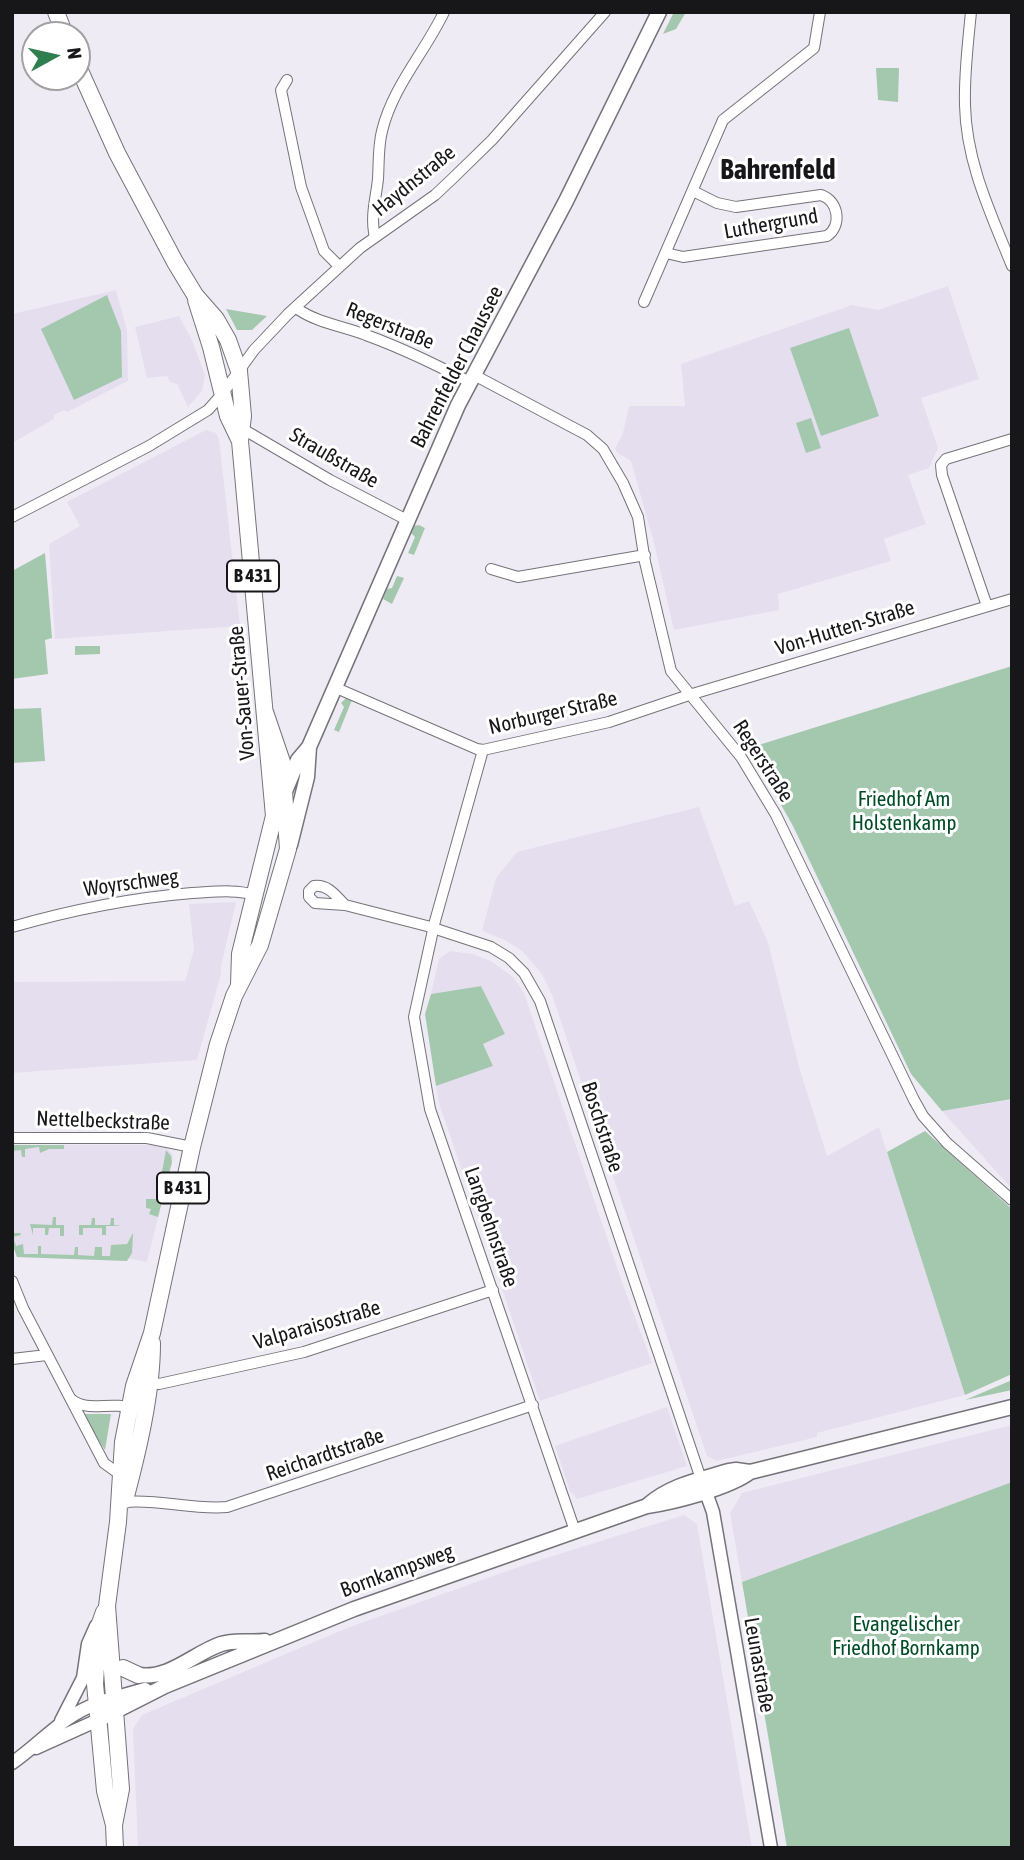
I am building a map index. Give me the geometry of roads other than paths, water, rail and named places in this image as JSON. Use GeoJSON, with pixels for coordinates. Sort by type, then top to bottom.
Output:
{"type":"FeatureCollection","features":[{"type":"Feature","properties":{"kind":"main road","name":"Bahrenfelder Chaussee"},"geometry":{"type":"LineString","coordinates":[[239,985],[240,954],[274,816],[299,760],[309,747],[407,520],[472,379],[566,201],[659,12]]}},
{"type":"Feature","properties":{"kind":"main road","name":"Von-Sauer-Straße"},"geometry":{"type":"LineString","coordinates":[[89,91],[117,153],[195,295],[228,340],[239,371],[241,428],[274,816]]}},
{"type":"Feature","properties":{"kind":"main road","name":"Von-Sauer-Straße"},"geometry":{"type":"LineString","coordinates":[[195,295],[228,416],[241,428]]}},
{"type":"Feature","properties":{"kind":"main road"},"geometry":{"type":"LineString","coordinates":[[211,347],[239,371]]}},
{"type":"Feature","properties":{"kind":"main road"},"geometry":{"type":"LineString","coordinates":[[223,393],[241,428]]}},
{"type":"Feature","properties":{"kind":"main road","name":"Bahrenfelder Chaussee"},"geometry":{"type":"LineString","coordinates":[[265,712],[282,762],[288,849]]}},
{"type":"Feature","properties":{"kind":"main road","name":"Bahrenfelder Chaussee"},"geometry":{"type":"LineString","coordinates":[[97,1712],[95,1673],[118,1522],[120,1472],[129,1408],[152,1333],[192,1147],[218,1044],[239,985],[260,945],[306,785],[309,747]]}},
{"type":"Feature","properties":{"kind":"main road","name":"Bahrenfelder Chaussee"},"geometry":{"type":"LineString","coordinates":[[118,1522],[135,1460],[152,1362],[152,1333]]}},
{"type":"Feature","properties":{"kind":"main road","name":"Bornkampsweg"},"geometry":{"type":"LineString","coordinates":[[97,1712],[354,1609],[647,1506],[666,1503],[703,1485],[739,1481],[750,1472],[1012,1408]]}},
{"type":"Feature","properties":{"kind":"main road","name":"Bahrenfelder Chaussee"},"geometry":{"type":"LineString","coordinates":[[104,1611],[125,1666],[116,1705]]}},
{"type":"Feature","properties":{"kind":"main road"},"geometry":{"type":"LineString","coordinates":[[125,1666],[157,1674],[192,1660],[206,1650],[234,1641],[254,1643],[281,1639]]}},
{"type":"Feature","properties":{"kind":"main road"},"geometry":{"type":"LineString","coordinates":[[192,1660],[237,1656]]}},
{"type":"Feature","properties":{"kind":"main road","name":"B 431"},"geometry":{"type":"LineString","coordinates":[[114,1825],[121,1789],[116,1705]]}},
{"type":"Feature","properties":{"kind":"main road","name":"B 431"},"geometry":{"type":"LineString","coordinates":[[97,1712],[105,1791],[114,1825],[115,1848]]}},
{"type":"Feature","properties":{"kind":"street"},"geometry":{"type":"LineString","coordinates":[[376,237],[372,225],[383,127],[399,88],[444,12]]}},
{"type":"Feature","properties":{"kind":"street","name":"Haydnstraße"},"geometry":{"type":"LineString","coordinates":[[239,371],[254,350],[339,266],[435,195],[472,160],[605,12]]}},
{"type":"Feature","properties":{"kind":"street"},"geometry":{"type":"LineString","coordinates":[[644,302],[723,120],[814,48],[820,12]]}},
{"type":"Feature","properties":{"kind":"street"},"geometry":{"type":"LineString","coordinates":[[971,12],[965,70],[965,107],[970,150],[981,188],[1012,266]]}},
{"type":"Feature","properties":{"kind":"street"},"geometry":{"type":"LineString","coordinates":[[287,80],[281,90],[301,187],[324,251],[339,266]]}},
{"type":"Feature","properties":{"kind":"street","name":"Luthergrund"},"geometry":{"type":"LineString","coordinates":[[666,253],[676,257],[691,257],[827,236],[837,220],[832,202],[821,195],[736,207],[717,203],[692,191]]}},
{"type":"Feature","properties":{"kind":"street","name":"Regerstraße"},"geometry":{"type":"LineString","coordinates":[[296,308],[307,316],[363,334],[472,379],[587,435],[598,443],[614,466],[635,508],[667,663],[671,671],[734,747],[763,792],[923,1116],[947,1143],[1012,1200]]}},
{"type":"Feature","properties":{"kind":"street"},"geometry":{"type":"LineString","coordinates":[[12,517],[169,435],[208,410],[239,371]]}},
{"type":"Feature","properties":{"kind":"street","name":"Straußstraße"},"geometry":{"type":"LineString","coordinates":[[241,428],[330,480],[407,520]]}},
{"type":"Feature","properties":{"kind":"street"},"geometry":{"type":"LineString","coordinates":[[987,606],[940,466],[946,459],[1012,439]]}},
{"type":"Feature","properties":{"kind":"street"},"geometry":{"type":"LineString","coordinates":[[491,569],[518,577],[645,555]]}},
{"type":"Feature","properties":{"kind":"street","name":"Von-Hutten-Straße"},"geometry":{"type":"LineString","coordinates":[[689,695],[1012,598]]}},
{"type":"Feature","properties":{"kind":"street"},"geometry":{"type":"LineString","coordinates":[[334,687],[482,750]]}},
{"type":"Feature","properties":{"kind":"street","name":"Norburger Straße"},"geometry":{"type":"LineString","coordinates":[[434,929],[482,750],[609,722],[689,695]]}},
{"type":"Feature","properties":{"kind":"street","name":"Woyrschweg"},"geometry":{"type":"LineString","coordinates":[[12,927],[89,908],[155,897],[231,890],[256,894]]}},
{"type":"Feature","properties":{"kind":"street","name":"Boschstraße"},"geometry":{"type":"LineString","coordinates":[[345,905],[491,947],[509,958],[524,973],[539,998],[703,1485]]}},
{"type":"Feature","properties":{"kind":"street","name":"Langbehnstraße"},"geometry":{"type":"LineString","coordinates":[[434,929],[414,1017],[426,1091],[575,1531]]}},
{"type":"Feature","properties":{"kind":"street","name":"Nettelbeckstraße"},"geometry":{"type":"LineString","coordinates":[[12,1138],[147,1138],[192,1147]]}},
{"type":"Feature","properties":{"kind":"street"},"geometry":{"type":"LineString","coordinates":[[12,1281],[23,1308],[104,1463],[120,1472],[135,1460]]}},
{"type":"Feature","properties":{"kind":"street","name":"Valparaisostraße"},"geometry":{"type":"LineString","coordinates":[[149,1382],[159,1384],[304,1352],[493,1290]]}},
{"type":"Feature","properties":{"kind":"street"},"geometry":{"type":"LineString","coordinates":[[12,1359],[47,1355]]}},
{"type":"Feature","properties":{"kind":"street"},"geometry":{"type":"LineString","coordinates":[[68,1396],[81,1405],[129,1408],[136,1412],[141,1426]]}},
{"type":"Feature","properties":{"kind":"street","name":"Reichardtstraße"},"geometry":{"type":"LineString","coordinates":[[125,1502],[164,1502],[208,1509],[227,1507],[533,1405]]}},
{"type":"Feature","properties":{"kind":"street","name":"Leunastraße"},"geometry":{"type":"LineString","coordinates":[[703,1485],[715,1525],[771,1848]]}},
{"type":"Feature","properties":{"kind":"street"},"geometry":{"type":"LineString","coordinates":[[12,1763],[33,1749],[61,1721],[83,1678],[88,1644],[104,1611]]}},
{"type":"Feature","properties":{"kind":"street"},"geometry":{"type":"LineString","coordinates":[[61,1721],[97,1712]]}},
{"type":"Feature","properties":{"kind":"street"},"geometry":{"type":"LineString","coordinates":[[33,1749],[52,1743],[97,1712]]}},
{"type":"Feature","properties":{"kind":"district","name":"Bahrenfeld"},"geometry":{"type":"Point","coordinates":[778,170]}},
{"type":"Feature","properties":{"kind":"park label","name":"Friedhof Am Holstenkamp"},"geometry":{"type":"Point","coordinates":[904,811]}},
{"type":"Feature","properties":{"kind":"park label","name":"Evangelischer Friedhof Bornkamp"},"geometry":{"type":"Point","coordinates":[906,1636]}}]}
